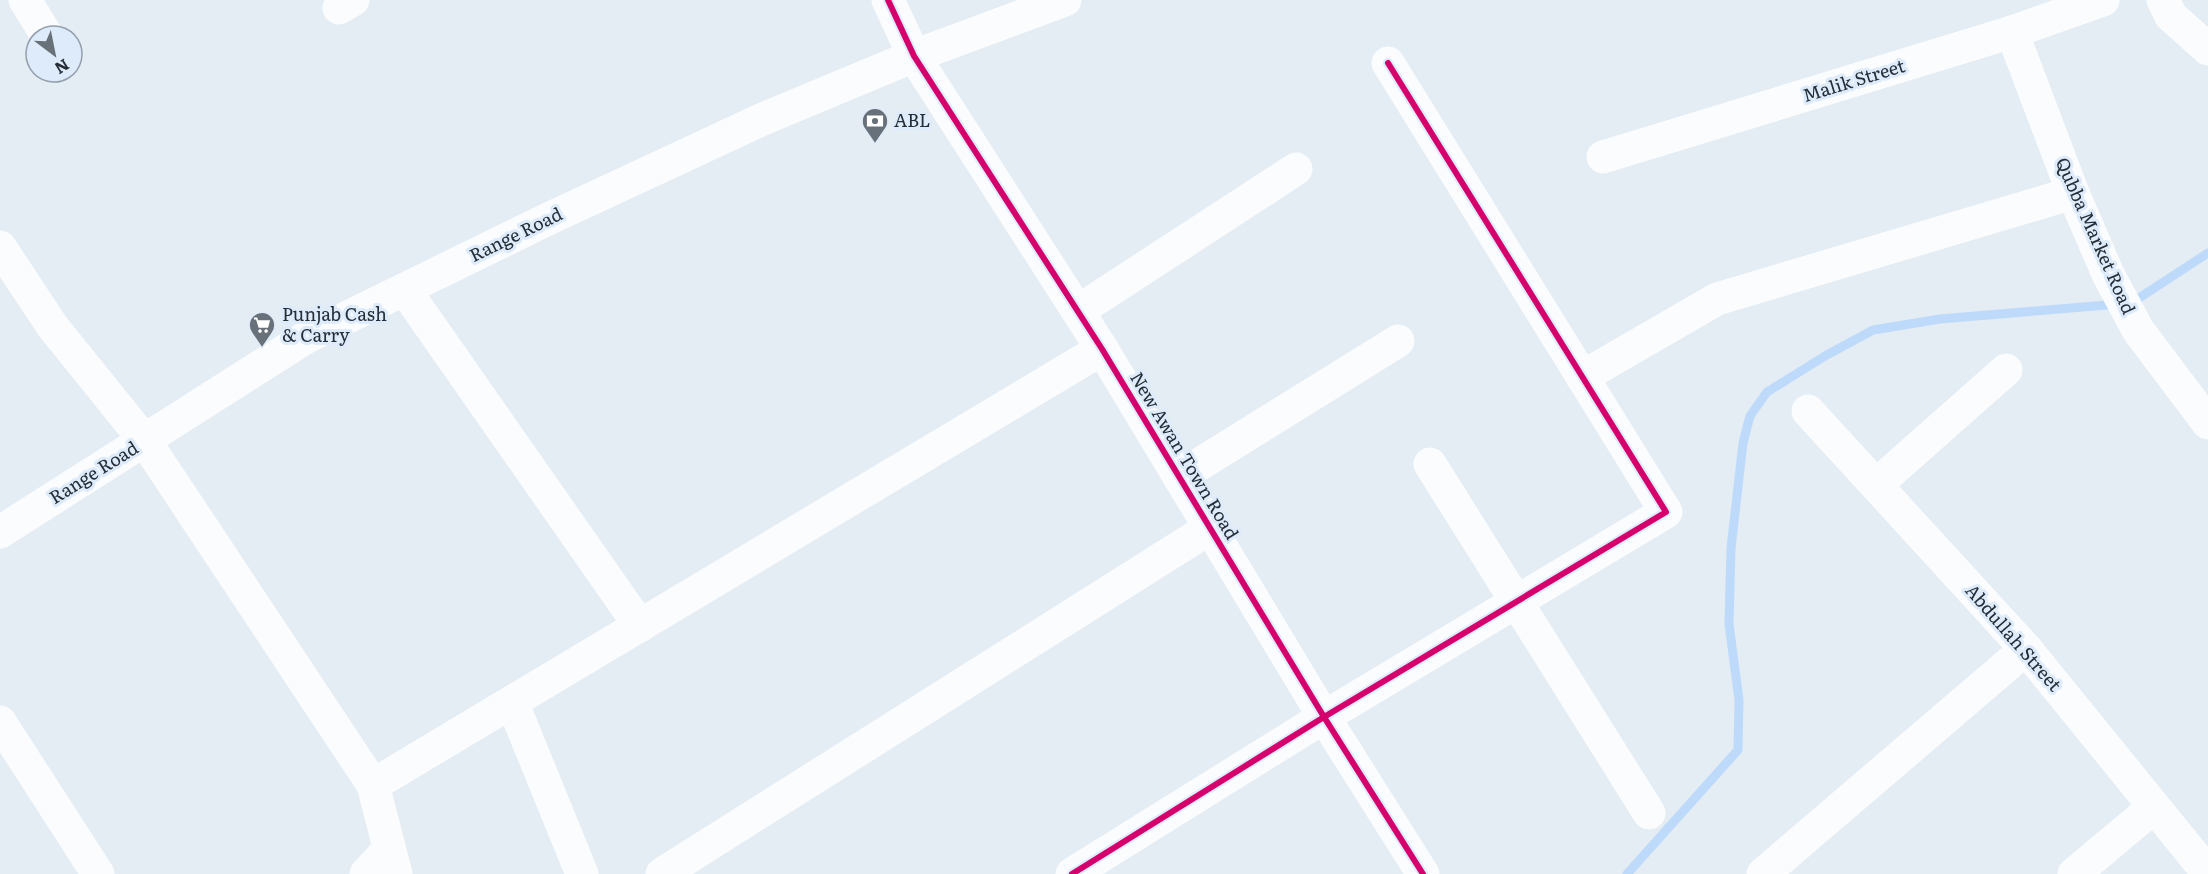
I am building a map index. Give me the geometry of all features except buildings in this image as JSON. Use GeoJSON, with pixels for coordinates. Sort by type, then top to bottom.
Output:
{"type":"FeatureCollection","features":[{"type":"Feature","properties":{"kind":"street"},"geometry":{"type":"LineString","coordinates":[[26,0],[40,24]]}},
{"type":"Feature","properties":{"kind":"street","name":"New Awan Town Road"},"geometry":{"type":"LineString","coordinates":[[888,0],[914,56],[1102,349],[1324,717],[1423,874]]}},
{"type":"Feature","properties":{"kind":"street","name":"Range Road"},"geometry":{"type":"LineString","coordinates":[[0,532],[305,338],[763,118],[914,56],[1065,0]]}},
{"type":"Feature","properties":{"kind":"street","name":"Malik Street"},"geometry":{"type":"LineString","coordinates":[[1603,157],[2012,33],[2103,0]]}},
{"type":"Feature","properties":{"kind":"street"},"geometry":{"type":"LineString","coordinates":[[2163,0],[2171,16],[2208,50]]}},
{"type":"Feature","properties":{"kind":"street","name":"Qubba Market Road"},"geometry":{"type":"LineString","coordinates":[[2012,33],[2073,193],[2108,274],[2138,330],[2208,423]]}},
{"type":"Feature","properties":{"kind":"street"},"geometry":{"type":"LineString","coordinates":[[1072,874],[1324,717],[1665,512],[1388,63]]}},
{"type":"Feature","properties":{"kind":"street"},"geometry":{"type":"LineString","coordinates":[[1078,311],[1296,169]]}},
{"type":"Feature","properties":{"kind":"street"},"geometry":{"type":"LineString","coordinates":[[1582,377],[1717,299],[2073,193]]}},
{"type":"Feature","properties":{"kind":"street"},"geometry":{"type":"LineString","coordinates":[[0,247],[53,327],[145,441],[373,785],[393,862],[366,874]]}},
{"type":"Feature","properties":{"kind":"street"},"geometry":{"type":"LineString","coordinates":[[405,290],[640,626]]}},
{"type":"Feature","properties":{"kind":"street"},"geometry":{"type":"LineString","coordinates":[[1179,477],[1398,342]]}},
{"type":"Feature","properties":{"kind":"street"},"geometry":{"type":"LineString","coordinates":[[373,785],[1102,349]]}},
{"type":"Feature","properties":{"kind":"street"},"geometry":{"type":"LineString","coordinates":[[1876,485],[2006,370]]}},
{"type":"Feature","properties":{"kind":"street","name":"Abdullah Street"},"geometry":{"type":"LineString","coordinates":[[1808,411],[2026,649],[2208,873]]}},
{"type":"Feature","properties":{"kind":"street"},"geometry":{"type":"LineString","coordinates":[[1430,464],[1649,813]]}},
{"type":"Feature","properties":{"kind":"street"},"geometry":{"type":"LineString","coordinates":[[662,874],[1210,528]]}},
{"type":"Feature","properties":{"kind":"street"},"geometry":{"type":"LineString","coordinates":[[1763,874],[2026,649]]}},
{"type":"Feature","properties":{"kind":"street"},"geometry":{"type":"LineString","coordinates":[[512,702],[582,874]]}},
{"type":"Feature","properties":{"kind":"street"},"geometry":{"type":"LineString","coordinates":[[0,722],[98,874]]}},
{"type":"Feature","properties":{"kind":"street"},"geometry":{"type":"LineString","coordinates":[[2074,874],[2154,807]]}},
{"type":"Feature","properties":{"kind":"waterway"},"geometry":{"type":"LineString","coordinates":[[1627,874],[1738,750],[1739,700],[1729,624],[1731,548],[1743,443],[1750,416],[1767,392],[1873,330],[1940,319],[2107,305],[2136,300],[2208,253]]}},
{"type":"Feature","properties":{"kind":"cycle path"},"geometry":{"type":"LineString","coordinates":[[888,0],[914,56],[1102,349],[1324,717],[1423,874]]}},
{"type":"Feature","properties":{"kind":"cycle path"},"geometry":{"type":"LineString","coordinates":[[1072,874],[1324,717],[1666,512],[1388,63]]}},
{"type":"Feature","properties":{"kind":"place","name":"ABL"},"geometry":{"type":"Point","coordinates":[875,144]}},
{"type":"Feature","properties":{"kind":"place","name":"Punjab Cash & Carry"},"geometry":{"type":"Point","coordinates":[262,348]}}]}
